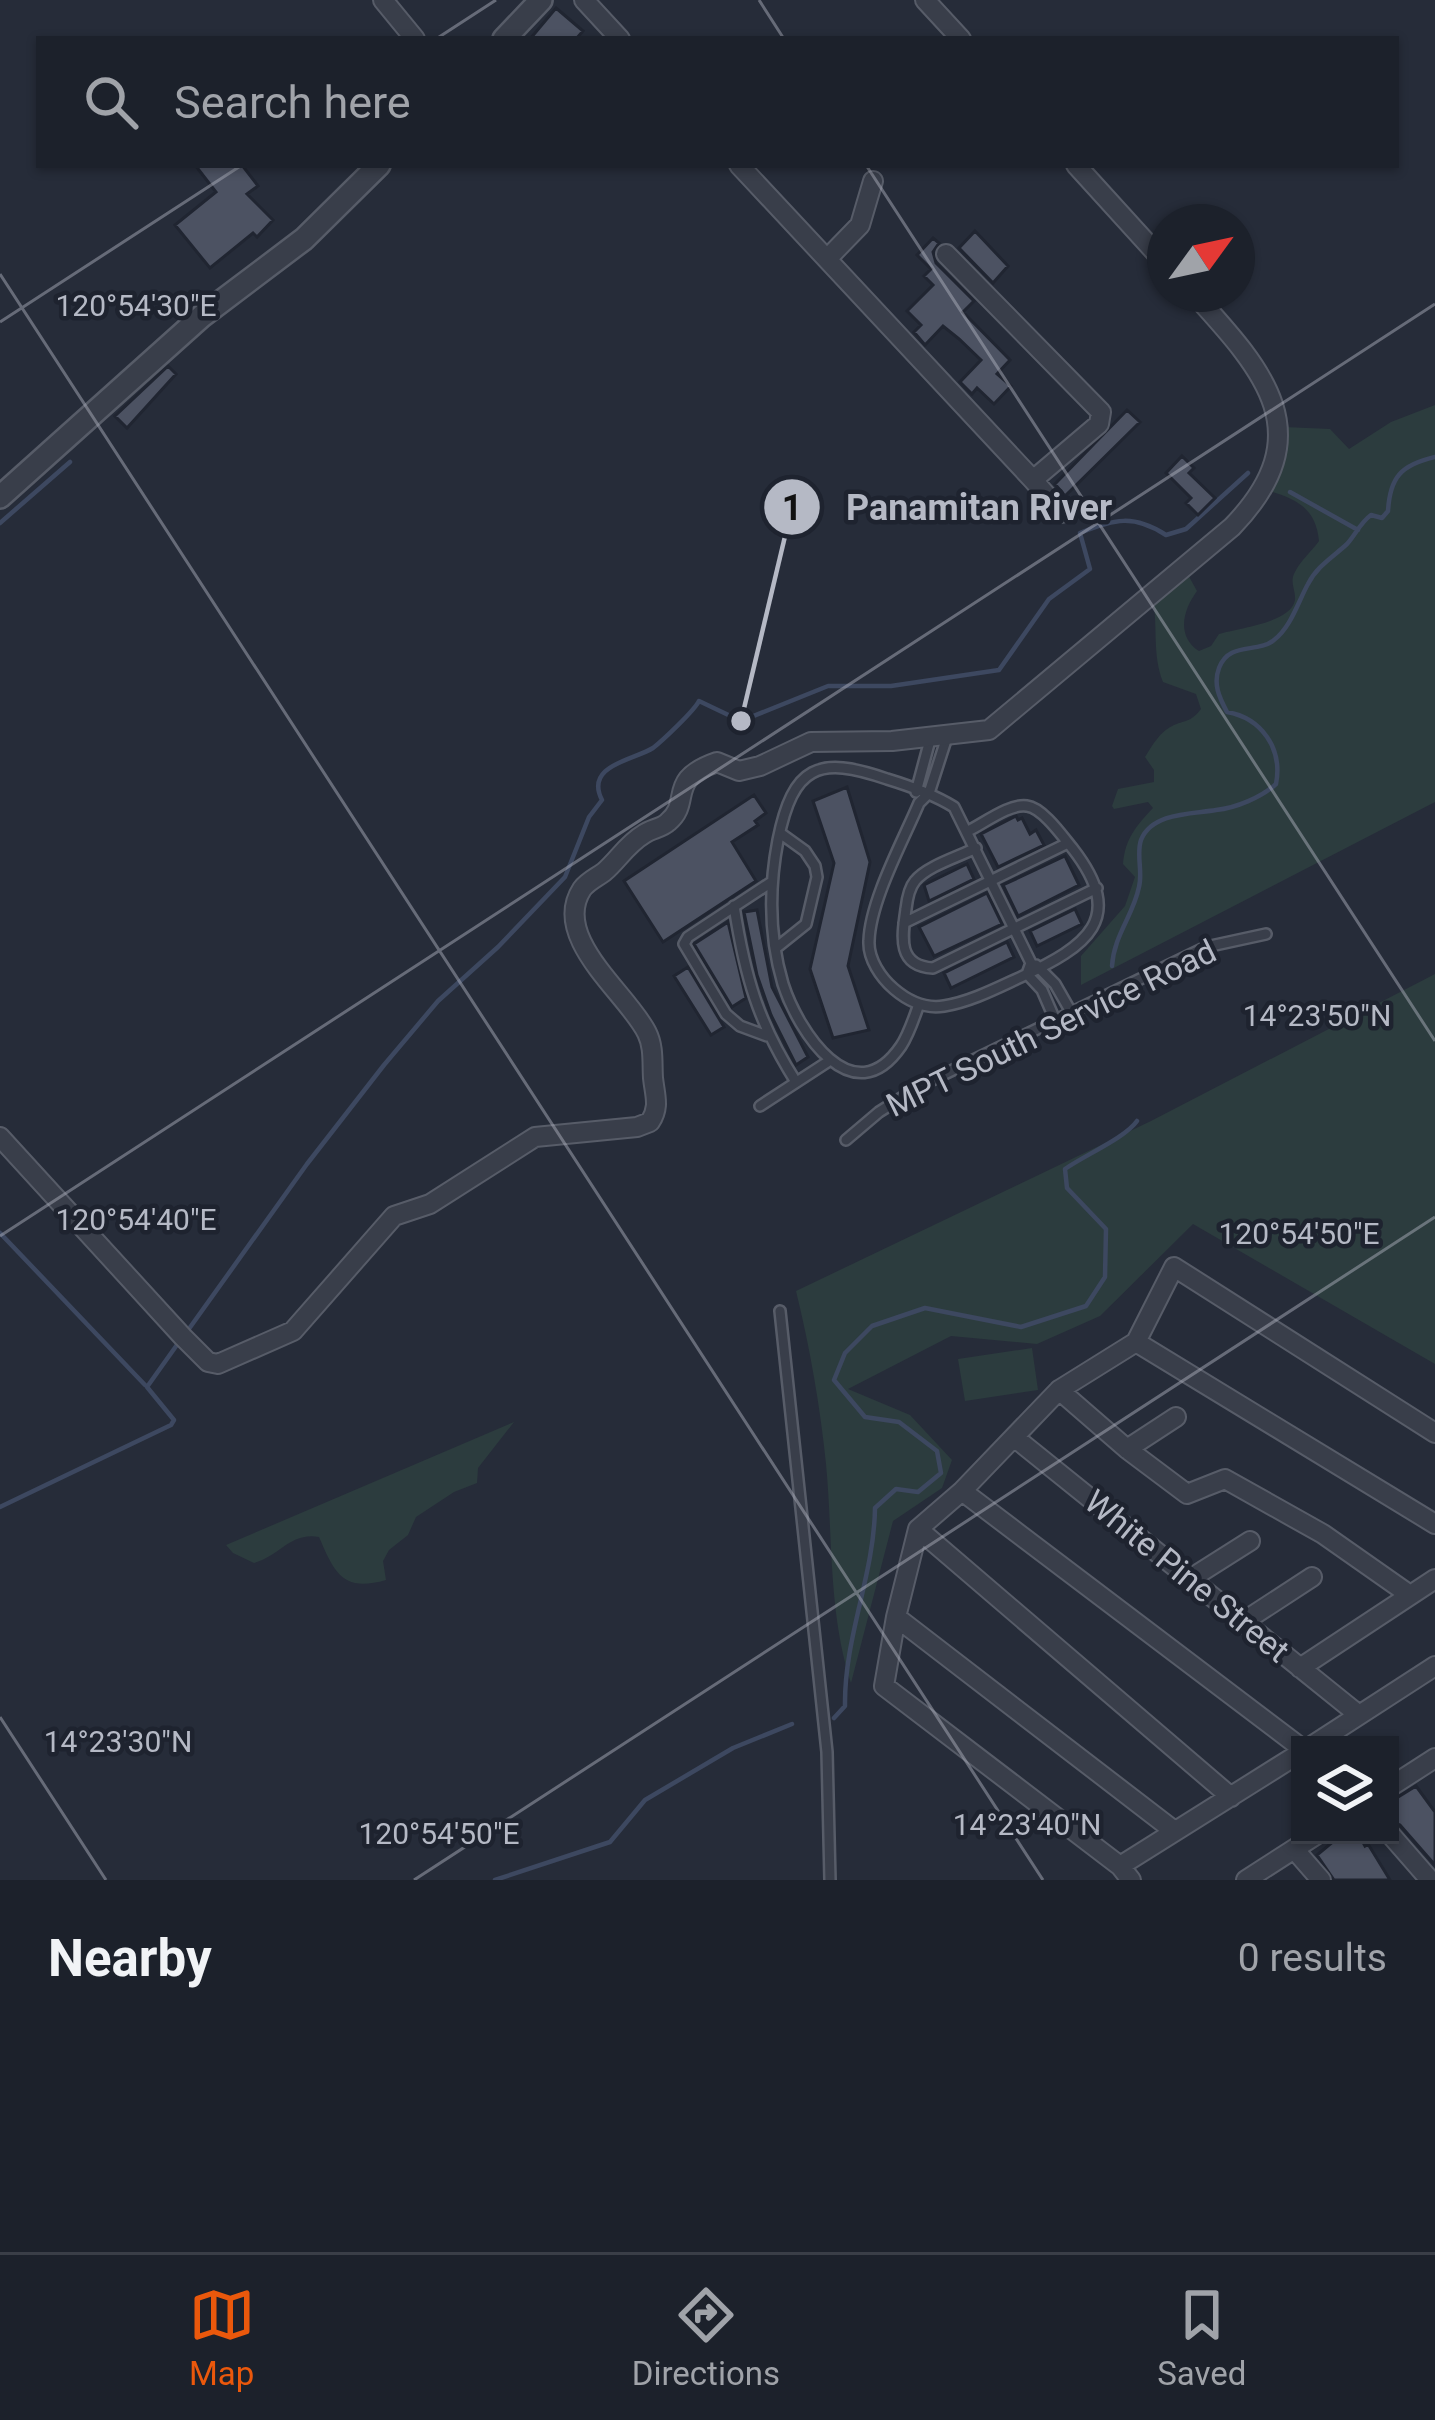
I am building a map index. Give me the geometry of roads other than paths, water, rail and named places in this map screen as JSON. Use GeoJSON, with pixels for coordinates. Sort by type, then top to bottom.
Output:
{"type":"FeatureCollection","features":[{"type":"Feature","properties":{"kind":"street"},"geometry":{"type":"LineString","coordinates":[[383,0],[413,36]]}},
{"type":"Feature","properties":{"kind":"street"},"geometry":{"type":"LineString","coordinates":[[507,36],[541,0]]}},
{"type":"Feature","properties":{"kind":"street"},"geometry":{"type":"LineString","coordinates":[[584,0],[617,36]]}},
{"type":"Feature","properties":{"kind":"street"},"geometry":{"type":"LineString","coordinates":[[926,0],[958,36]]}},
{"type":"Feature","properties":{"kind":"street"},"geometry":{"type":"LineString","coordinates":[[0,497],[202,316],[304,239],[376,168]]}},
{"type":"Feature","properties":{"kind":"street"},"geometry":{"type":"LineString","coordinates":[[742,168],[1062,513]]}},
{"type":"Feature","properties":{"kind":"street"},"geometry":{"type":"LineString","coordinates":[[1079,168],[1147,242]]}},
{"type":"Feature","properties":{"kind":"street"},"geometry":{"type":"LineString","coordinates":[[827,259],[860,225],[873,182]]}},
{"type":"Feature","properties":{"kind":"street"},"geometry":{"type":"LineString","coordinates":[[946,254],[1102,414],[1099,424],[1033,480]]}},
{"type":"Feature","properties":{"kind":"street"},"geometry":{"type":"LineString","coordinates":[[0,1137],[183,1337],[208,1361],[218,1364],[293,1330],[394,1216],[430,1204],[535,1137],[650,1123],[658,1100],[647,1031],[596,967],[576,926],[578,896],[586,884],[632,842],[671,820],[680,789],[691,775],[718,762],[739,771],[818,740],[939,738],[977,734],[1001,722],[1232,527],[1253,506],[1278,452],[1271,400],[1249,354],[1210,312]]}},
{"type":"Feature","properties":{"kind":"street"},"geometry":{"type":"LineString","coordinates":[[1291,1756],[1173,1830],[1125,1873],[884,1686],[918,1529],[962,1491],[1059,1390],[1136,1342],[1174,1268],[1435,1433]]}},
{"type":"Feature","properties":{"kind":"street"},"geometry":{"type":"LineString","coordinates":[[1136,1342],[1435,1524]]}},
{"type":"Feature","properties":{"kind":"street"},"geometry":{"type":"LineString","coordinates":[[1059,1390],[1186,1493],[1225,1479],[1323,1534],[1410,1595]]}},
{"type":"Feature","properties":{"kind":"street"},"geometry":{"type":"LineString","coordinates":[[1127,1449],[1176,1418]]}},
{"type":"Feature","properties":{"kind":"street","name":"White Pine Street"},"geometry":{"type":"LineString","coordinates":[[1014,1437],[1359,1715]]}},
{"type":"Feature","properties":{"kind":"street"},"geometry":{"type":"LineString","coordinates":[[962,1491],[1291,1743]]}},
{"type":"Feature","properties":{"kind":"street"},"geometry":{"type":"LineString","coordinates":[[918,1529],[1231,1797]]}},
{"type":"Feature","properties":{"kind":"street"},"geometry":{"type":"LineString","coordinates":[[1190,1579],[1250,1540]]}},
{"type":"Feature","properties":{"kind":"street"},"geometry":{"type":"LineString","coordinates":[[1244,1622],[1312,1576]]}},
{"type":"Feature","properties":{"kind":"street"},"geometry":{"type":"LineString","coordinates":[[1300,1668],[1435,1579]]}},
{"type":"Feature","properties":{"kind":"street"},"geometry":{"type":"LineString","coordinates":[[896,1617],[1173,1830]]}},
{"type":"Feature","properties":{"kind":"street"},"geometry":{"type":"LineString","coordinates":[[1327,1736],[1435,1666]]}},
{"type":"Feature","properties":{"kind":"street"},"geometry":{"type":"LineString","coordinates":[[1399,1782],[1432,1766]]}},
{"type":"Feature","properties":{"kind":"street"},"geometry":{"type":"LineString","coordinates":[[1246,1880],[1302,1844]]}},
{"type":"Feature","properties":{"kind":"street"},"geometry":{"type":"LineString","coordinates":[[1399,1844],[1430,1880]]}},
{"type":"Feature","properties":{"kind":"street"},"geometry":{"type":"LineString","coordinates":[[1294,1849],[1321,1880]]}},
{"type":"Feature","properties":{"kind":"lane"},"geometry":{"type":"LineString","coordinates":[[919,803],[915,788],[939,738]]}},
{"type":"Feature","properties":{"kind":"lane"},"geometry":{"type":"LineString","coordinates":[[939,738],[928,794],[919,803],[882,894],[869,940],[874,961],[887,982],[919,1004],[932,1007],[960,1002],[1070,952],[1090,932],[1099,904],[1097,888],[1068,843],[1035,810],[1024,805],[968,831]]}},
{"type":"Feature","properties":{"kind":"lane"},"geometry":{"type":"LineString","coordinates":[[919,1004],[902,1045],[887,1060],[861,1072],[843,1070],[829,1061],[790,1002],[776,948],[770,883],[780,833],[799,784],[822,767],[850,766],[954,807],[1054,1020]]}},
{"type":"Feature","properties":{"kind":"lane"},"geometry":{"type":"LineString","coordinates":[[776,948],[806,924],[817,877],[811,858],[780,833]]}},
{"type":"Feature","properties":{"kind":"lane"},"geometry":{"type":"LineString","coordinates":[[904,922],[1068,843]]}},
{"type":"Feature","properties":{"kind":"lane"},"geometry":{"type":"LineString","coordinates":[[976,848],[915,880],[901,940],[906,956],[926,968],[1097,888]]}},
{"type":"Feature","properties":{"kind":"lane"},"geometry":{"type":"LineString","coordinates":[[767,1036],[740,1026],[726,1014],[684,944],[770,883]]}},
{"type":"Feature","properties":{"kind":"lane"},"geometry":{"type":"LineString","coordinates":[[734,907],[743,965],[767,1036],[796,1082]]}},
{"type":"Feature","properties":{"kind":"lane","name":"MPT South Service Road"},"geometry":{"type":"LineString","coordinates":[[846,1140],[908,1093],[1054,1020],[1206,947],[1266,934]]}},
{"type":"Feature","properties":{"kind":"lane"},"geometry":{"type":"LineString","coordinates":[[1033,968],[1071,1012]]}},
{"type":"Feature","properties":{"kind":"lane"},"geometry":{"type":"LineString","coordinates":[[760,1106],[829,1061]]}},
{"type":"Feature","properties":{"kind":"lane"},"geometry":{"type":"LineString","coordinates":[[780,1311],[826,1752],[830,1880]]}},
{"type":"Feature","properties":{"kind":"waterway"},"geometry":{"type":"LineString","coordinates":[[1112,966],[1139,887],[1140,845],[1146,831],[1174,816],[1240,804],[1276,784],[1276,758],[1267,737],[1250,721],[1227,712],[1222,701],[1217,680],[1224,660],[1280,635],[1316,572],[1367,518],[1382,518],[1388,511],[1391,489],[1400,474],[1435,457]]}},
{"type":"Feature","properties":{"kind":"waterway"},"geometry":{"type":"LineString","coordinates":[[0,523],[70,462]]}},
{"type":"Feature","properties":{"kind":"waterway"},"geometry":{"type":"LineString","coordinates":[[186,1333],[384,1065],[438,1001],[565,877],[589,817],[602,800],[598,788],[605,771],[653,748],[699,701],[741,721],[828,686],[891,686],[999,670],[1049,599],[1090,569],[1080,533],[1124,521],[1166,535],[1186,529],[1248,473]]}},
{"type":"Feature","properties":{"kind":"waterway"},"geometry":{"type":"LineString","coordinates":[[1290,492],[1358,530]]}},
{"type":"Feature","properties":{"kind":"waterway"},"geometry":{"type":"LineString","coordinates":[[834,1718],[845,1706],[875,1508],[896,1489],[918,1492],[941,1473],[937,1451],[899,1422],[865,1417],[834,1380],[845,1353],[872,1326],[925,1308],[1021,1327],[1086,1306],[1105,1277],[1106,1229],[1067,1188],[1065,1169],[1137,1121]]}},
{"type":"Feature","properties":{"kind":"waterway"},"geometry":{"type":"LineString","coordinates":[[0,1233],[145,1385]]}},
{"type":"Feature","properties":{"kind":"waterway"},"geometry":{"type":"LineString","coordinates":[[0,1507],[171,1425],[174,1420],[147,1387],[179,1342]]}},
{"type":"Feature","properties":{"kind":"waterway"},"geometry":{"type":"LineString","coordinates":[[495,1880],[610,1842],[645,1800],[733,1748],[792,1724]]}},
{"type":"Feature","properties":{"kind":"place","name":"Panamitan River"},"geometry":{"type":"Point","coordinates":[741,721]}}]}
